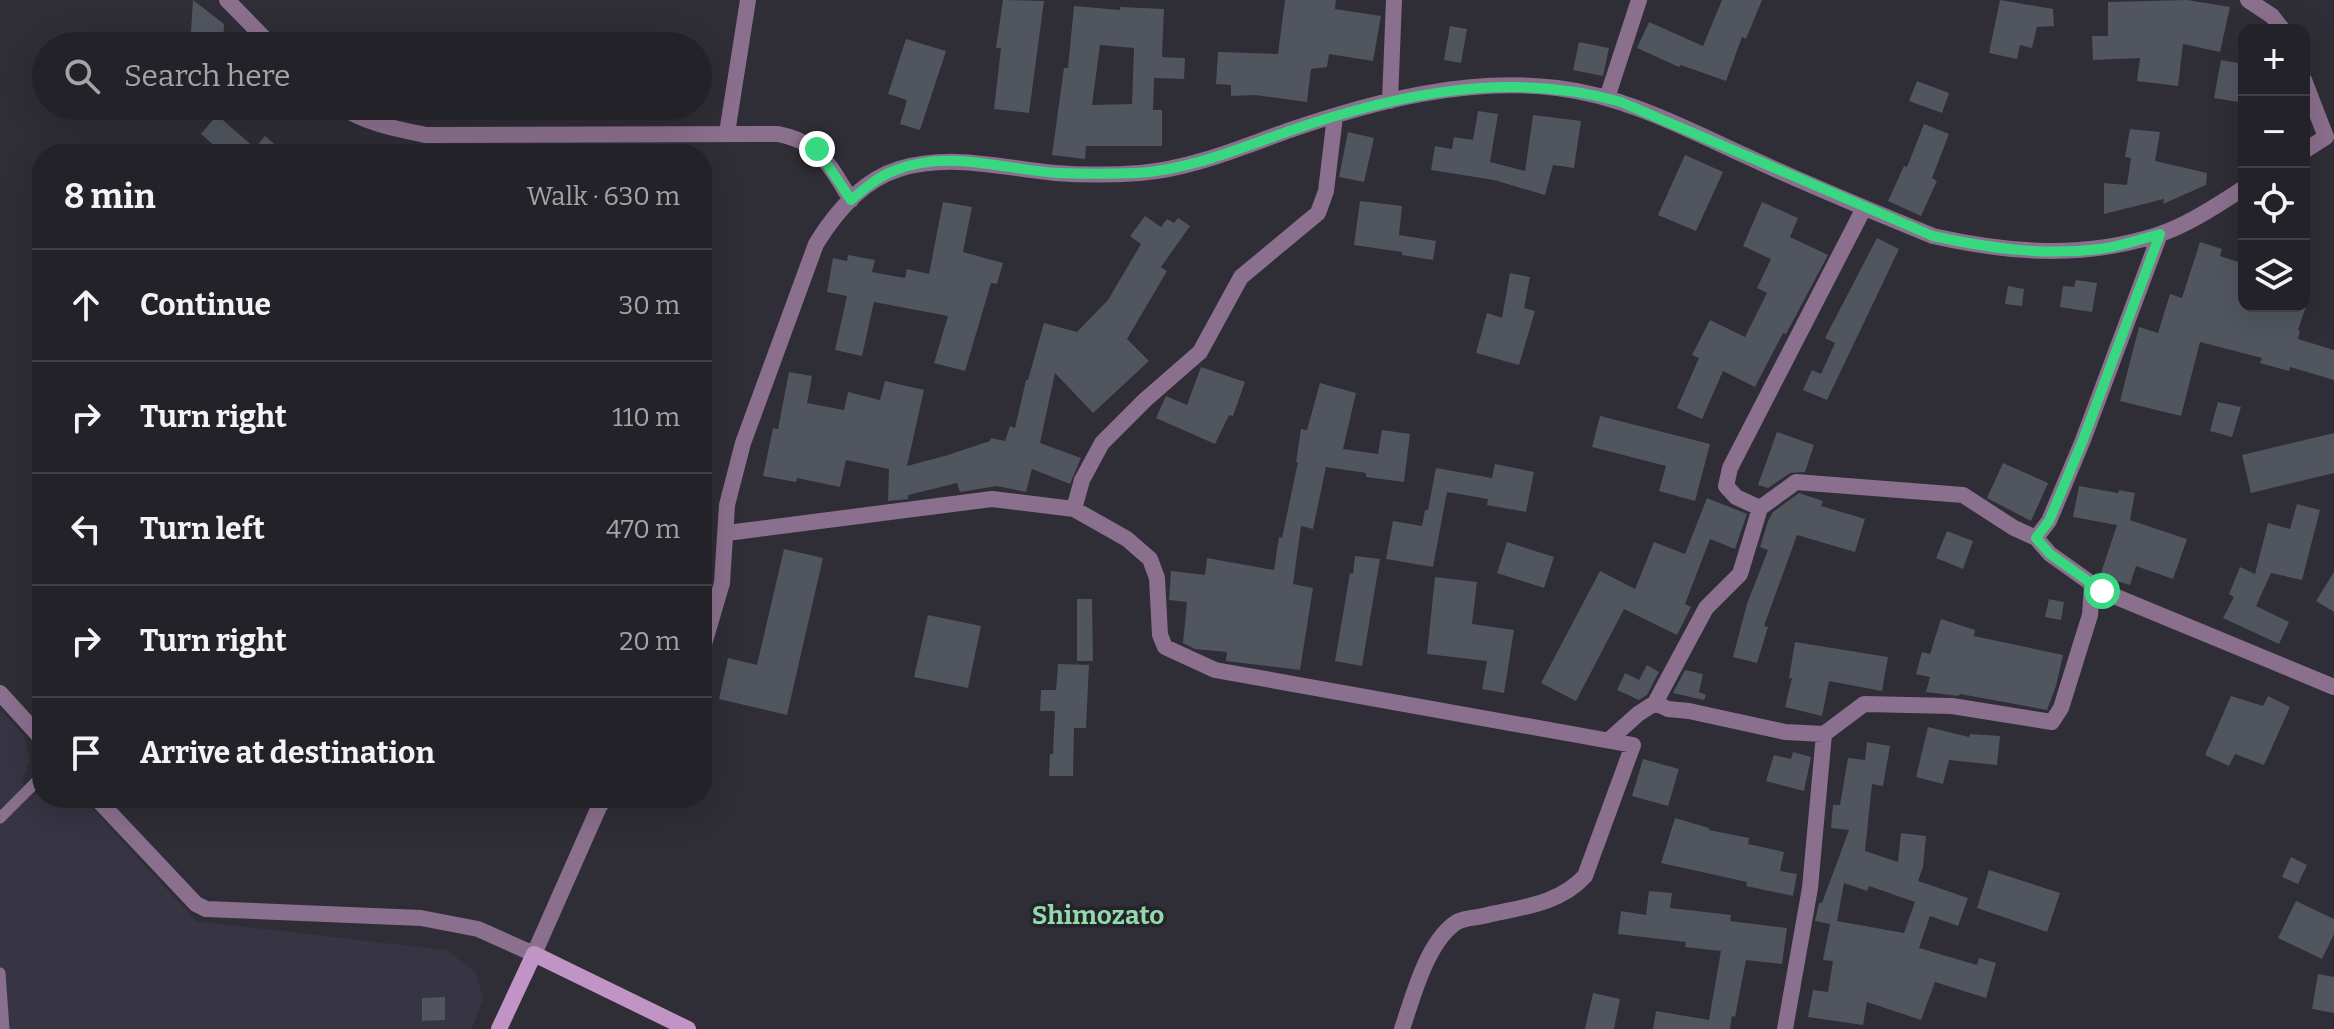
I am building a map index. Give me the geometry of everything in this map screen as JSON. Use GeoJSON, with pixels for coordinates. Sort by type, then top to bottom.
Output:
{"type":"FeatureCollection","features":[{"type":"Feature","properties":{"kind":"main road"},"geometry":{"type":"LineString","coordinates":[[499,1029],[534,954],[688,1029]]}},
{"type":"Feature","properties":{"kind":"street"},"geometry":{"type":"LineString","coordinates":[[227,0],[258,32]]}},
{"type":"Feature","properties":{"kind":"street"},"geometry":{"type":"LineString","coordinates":[[727,133],[748,0]]}},
{"type":"Feature","properties":{"kind":"street"},"geometry":{"type":"LineString","coordinates":[[1390,101],[1394,0]]}},
{"type":"Feature","properties":{"kind":"street"},"geometry":{"type":"LineString","coordinates":[[1607,98],[1639,0]]}},
{"type":"Feature","properties":{"kind":"street"},"geometry":{"type":"LineString","coordinates":[[2248,0],[2271,8]]}},
{"type":"Feature","properties":{"kind":"street"},"geometry":{"type":"LineString","coordinates":[[712,617],[722,583],[727,505],[743,443],[816,244],[833,217],[851,200],[897,169],[950,161],[974,161],[1057,173],[1162,170],[1390,101],[1444,91],[1518,86],[1555,88],[1607,98],[1690,130],[1933,236],[1984,247],[2039,253],[2102,249],[2160,234],[2206,212],[2238,192]]}},
{"type":"Feature","properties":{"kind":"street"},"geometry":{"type":"LineString","coordinates":[[2310,93],[2330,136],[2310,148]]}},
{"type":"Feature","properties":{"kind":"street"},"geometry":{"type":"LineString","coordinates":[[1074,509],[1082,480],[1102,443],[1200,352],[1241,277],[1318,213],[1326,191],[1335,116]]}},
{"type":"Feature","properties":{"kind":"street"},"geometry":{"type":"LineString","coordinates":[[369,120],[426,135],[778,134],[797,138],[817,149],[851,200]]}},
{"type":"Feature","properties":{"kind":"street"},"geometry":{"type":"LineString","coordinates":[[1760,508],[1736,497],[1726,486],[1730,468],[1864,208]]}},
{"type":"Feature","properties":{"kind":"street"},"geometry":{"type":"LineString","coordinates":[[2036,538],[2049,521],[2083,440],[2160,234]]}},
{"type":"Feature","properties":{"kind":"street"},"geometry":{"type":"LineString","coordinates":[[1609,740],[1655,703],[1706,608],[1740,574],[1760,508],[1796,482],[1963,495],[2014,528],[2036,538],[2050,554],[2092,585],[2334,687]]}},
{"type":"Feature","properties":{"kind":"street"},"geometry":{"type":"LineString","coordinates":[[727,533],[992,499],[1074,509],[1127,539],[1150,559],[1157,578],[1160,635],[1165,647],[1177,654],[1215,670],[1633,745],[1585,876],[1570,892],[1547,901],[1456,922],[1442,935],[1422,972],[1402,1029]]}},
{"type":"Feature","properties":{"kind":"street"},"geometry":{"type":"LineString","coordinates":[[1655,703],[1668,709],[1785,732],[1824,734],[1864,704],[1952,706],[2052,722],[2061,708],[2090,615],[2092,585]]}},
{"type":"Feature","properties":{"kind":"street"},"geometry":{"type":"LineString","coordinates":[[0,693],[32,728]]}},
{"type":"Feature","properties":{"kind":"street"},"geometry":{"type":"LineString","coordinates":[[1785,1029],[1810,888],[1824,734]]}},
{"type":"Feature","properties":{"kind":"street"},"geometry":{"type":"LineString","coordinates":[[105,808],[196,904],[206,909],[421,918],[478,929],[534,954],[600,808]]}},
{"type":"Feature","properties":{"kind":"lane"},"geometry":{"type":"LineString","coordinates":[[0,818],[32,786]]}},
{"type":"Feature","properties":{"kind":"lane"},"geometry":{"type":"LineString","coordinates":[[0,973],[4,1029]]}},
{"type":"Feature","properties":{"kind":"shaded area"},"geometry":{"type":"Polygon","coordinates":[[[0,709],[24,735],[30,760],[22,782],[32,793],[32,808],[92,808],[196,921],[446,950],[476,972],[483,999],[472,1029],[0,1029],[0,709]]]}},
{"type":"Feature","properties":{"kind":"building"},"geometry":{"type":"Polygon","coordinates":[[[193,0],[224,24],[224,32],[191,32],[193,0]]]}},
{"type":"Feature","properties":{"kind":"building"},"geometry":{"type":"Polygon","coordinates":[[[1003,0],[1044,1],[1029,113],[994,109],[1001,48],[996,48],[1003,0]]]}},
{"type":"Feature","properties":{"kind":"building"},"geometry":{"type":"Polygon","coordinates":[[[1285,0],[1336,0],[1335,9],[1381,16],[1373,61],[1329,54],[1327,67],[1311,69],[1307,102],[1255,95],[1231,96],[1231,85],[1216,84],[1218,52],[1278,54],[1285,0]]]}},
{"type":"Feature","properties":{"kind":"building"},"geometry":{"type":"Polygon","coordinates":[[[1722,0],[1762,0],[1746,39],[1742,37],[1726,81],[1681,65],[1679,67],[1637,48],[1649,22],[1703,46],[1722,0]]]}},
{"type":"Feature","properties":{"kind":"building"},"geometry":{"type":"Polygon","coordinates":[[[2000,0],[2053,9],[2054,26],[2037,27],[2032,48],[2020,45],[2017,59],[1989,53],[2000,0]]]}},
{"type":"Feature","properties":{"kind":"building"},"geometry":{"type":"Polygon","coordinates":[[[2187,0],[2230,7],[2220,52],[2183,44],[2178,86],[2137,81],[2140,58],[2093,60],[2092,36],[2108,36],[2108,2],[2187,0]]]}},
{"type":"Feature","properties":{"kind":"building"},"geometry":{"type":"Polygon","coordinates":[[[1074,6],[1120,10],[1120,7],[1164,9],[1162,57],[1185,58],[1184,79],[1154,78],[1153,110],[1162,110],[1162,146],[1086,146],[1085,159],[1052,155],[1064,68],[1068,68],[1074,6]],[[1100,45],[1092,105],[1132,104],[1134,48],[1100,45]]]}},
{"type":"Feature","properties":{"kind":"building"},"geometry":{"type":"Polygon","coordinates":[[[1450,26],[1467,29],[1461,63],[1444,60],[1450,26]]]}},
{"type":"Feature","properties":{"kind":"building"},"geometry":{"type":"Polygon","coordinates":[[[906,39],[946,51],[920,130],[900,124],[907,100],[888,94],[906,39]]]}},
{"type":"Feature","properties":{"kind":"building"},"geometry":{"type":"Polygon","coordinates":[[[1579,42],[1609,48],[1603,76],[1573,70],[1579,42]]]}},
{"type":"Feature","properties":{"kind":"building"},"geometry":{"type":"Polygon","coordinates":[[[2221,60],[2238,63],[2238,102],[2214,98],[2221,60]]]}},
{"type":"Feature","properties":{"kind":"building"},"geometry":{"type":"Polygon","coordinates":[[[1917,81],[1949,93],[1942,113],[1909,101],[1917,81]]]}},
{"type":"Feature","properties":{"kind":"building"},"geometry":{"type":"Polygon","coordinates":[[[1478,111],[1498,114],[1490,162],[1525,171],[1533,115],[1581,121],[1574,168],[1553,165],[1545,195],[1494,180],[1431,170],[1435,146],[1452,149],[1454,137],[1473,140],[1478,111]]]}},
{"type":"Feature","properties":{"kind":"building"},"geometry":{"type":"Polygon","coordinates":[[[213,120],[223,120],[250,144],[212,144],[201,134],[213,120]]]}},
{"type":"Feature","properties":{"kind":"building"},"geometry":{"type":"Polygon","coordinates":[[[1924,124],[1949,134],[1932,178],[1937,181],[1921,216],[1888,201],[1904,166],[1907,167],[1924,124]]]}},
{"type":"Feature","properties":{"kind":"building"},"geometry":{"type":"Polygon","coordinates":[[[2130,129],[2160,132],[2155,161],[2207,173],[2206,185],[2163,204],[2164,199],[2104,214],[2104,183],[2127,185],[2131,158],[2125,157],[2130,129]]]}},
{"type":"Feature","properties":{"kind":"building"},"geometry":{"type":"Polygon","coordinates":[[[1348,132],[1374,138],[1364,182],[1339,177],[1348,132]]]}},
{"type":"Feature","properties":{"kind":"building"},"geometry":{"type":"Polygon","coordinates":[[[265,136],[274,144],[258,144],[265,136]]]}},
{"type":"Feature","properties":{"kind":"building"},"geometry":{"type":"Polygon","coordinates":[[[1685,155],[1723,172],[1696,231],[1658,215],[1685,155]]]}},
{"type":"Feature","properties":{"kind":"building"},"geometry":{"type":"Polygon","coordinates":[[[1360,201],[1402,206],[1399,235],[1436,241],[1433,260],[1354,245],[1360,201]]]}},
{"type":"Feature","properties":{"kind":"building"},"geometry":{"type":"Polygon","coordinates":[[[943,202],[972,207],[963,252],[1003,263],[997,284],[991,283],[965,371],[934,363],[948,316],[874,302],[862,356],[835,350],[847,296],[827,292],[833,258],[847,261],[848,255],[875,260],[872,272],[905,278],[907,269],[929,274],[943,202]]]}},
{"type":"Feature","properties":{"kind":"building"},"geometry":{"type":"Polygon","coordinates":[[[1762,202],[1798,218],[1790,237],[1828,255],[1755,387],[1723,371],[1702,419],[1677,408],[1699,358],[1692,355],[1710,320],[1745,337],[1767,293],[1757,288],[1771,259],[1743,246],[1762,202]]]}},
{"type":"Feature","properties":{"kind":"building"},"geometry":{"type":"Polygon","coordinates":[[[1145,216],[1161,227],[1167,219],[1174,223],[1178,218],[1190,226],[1161,267],[1167,271],[1127,339],[1149,361],[1093,413],[1055,373],[1040,443],[1081,458],[1070,484],[1032,469],[1026,492],[997,486],[960,492],[957,483],[908,495],[908,499],[888,501],[889,469],[846,460],[840,487],[797,478],[796,482],[763,476],[773,428],[778,429],[789,372],[812,376],[807,403],[844,410],[848,392],[880,400],[885,381],[924,390],[907,466],[990,441],[991,438],[1005,441],[1010,426],[1015,428],[1044,323],[1077,332],[1108,300],[1141,244],[1130,236],[1145,216]]]}},
{"type":"Feature","properties":{"kind":"building"},"geometry":{"type":"Polygon","coordinates":[[[1877,238],[1899,249],[1827,400],[1803,390],[1812,370],[1821,374],[1835,343],[1825,338],[1877,238]]]}},
{"type":"Feature","properties":{"kind":"building"},"geometry":{"type":"Polygon","coordinates":[[[2200,242],[2222,249],[2220,256],[2238,262],[2238,312],[2304,312],[2298,339],[2334,350],[2334,380],[2290,367],[2289,371],[2260,363],[2262,358],[2200,342],[2181,416],[2120,401],[2139,327],[2158,333],[2170,294],[2182,298],[2200,242]]]}},
{"type":"Feature","properties":{"kind":"building"},"geometry":{"type":"Polygon","coordinates":[[[1510,273],[1530,277],[1524,308],[1535,311],[1519,365],[1476,353],[1487,313],[1502,318],[1510,273]]]}},
{"type":"Feature","properties":{"kind":"building"},"geometry":{"type":"Polygon","coordinates":[[[2076,280],[2097,283],[2092,312],[2060,307],[2063,286],[2074,287],[2076,280]]]}},
{"type":"Feature","properties":{"kind":"building"},"geometry":{"type":"Polygon","coordinates":[[[2008,286],[2024,289],[2022,306],[2005,304],[2008,286]]]}},
{"type":"Feature","properties":{"kind":"building"},"geometry":{"type":"Polygon","coordinates":[[[1201,367],[1245,382],[1233,416],[1229,415],[1215,444],[1156,418],[1166,396],[1187,405],[1201,367]]]}},
{"type":"Feature","properties":{"kind":"building"},"geometry":{"type":"Polygon","coordinates":[[[1320,383],[1356,393],[1343,449],[1378,454],[1382,430],[1410,434],[1404,482],[1326,467],[1313,529],[1301,526],[1293,584],[1313,588],[1300,670],[1226,661],[1227,652],[1195,649],[1183,643],[1187,602],[1169,600],[1171,571],[1205,575],[1207,558],[1274,570],[1298,462],[1301,429],[1307,430],[1320,383]]]}},
{"type":"Feature","properties":{"kind":"building"},"geometry":{"type":"Polygon","coordinates":[[[2218,402],[2241,407],[2232,437],[2210,431],[2218,402]]]}},
{"type":"Feature","properties":{"kind":"building"},"geometry":{"type":"Polygon","coordinates":[[[1600,416],[1710,444],[1695,501],[1659,491],[1666,466],[1592,447],[1600,416]]]}},
{"type":"Feature","properties":{"kind":"building"},"geometry":{"type":"Polygon","coordinates":[[[1777,432],[1814,445],[1805,472],[1790,473],[1768,488],[1758,485],[1777,432]]]}},
{"type":"Feature","properties":{"kind":"building"},"geometry":{"type":"Polygon","coordinates":[[[2334,433],[2334,473],[2251,493],[2242,455],[2334,433]]]}},
{"type":"Feature","properties":{"kind":"building"},"geometry":{"type":"Polygon","coordinates":[[[2003,463],[2048,483],[2031,521],[1987,498],[2003,463]]]}},
{"type":"Feature","properties":{"kind":"building"},"geometry":{"type":"Polygon","coordinates":[[[1495,464],[1534,472],[1526,512],[1487,505],[1488,499],[1447,492],[1433,567],[1386,559],[1393,521],[1422,526],[1436,468],[1492,478],[1495,464]]]}},
{"type":"Feature","properties":{"kind":"building"},"geometry":{"type":"Polygon","coordinates":[[[2079,486],[2135,493],[2130,520],[2187,539],[2173,579],[2136,566],[2130,585],[2100,576],[2117,525],[2073,517],[2079,486]]]}},
{"type":"Feature","properties":{"kind":"building"},"geometry":{"type":"Polygon","coordinates":[[[1799,493],[1823,501],[1821,506],[1865,519],[1855,552],[1797,535],[1764,626],[1768,627],[1757,663],[1733,657],[1747,604],[1768,550],[1760,547],[1768,521],[1773,512],[1799,493]]]}},
{"type":"Feature","properties":{"kind":"building"},"geometry":{"type":"Polygon","coordinates":[[[1707,498],[1747,514],[1735,549],[1710,539],[1685,604],[1691,607],[1677,635],[1624,609],[1576,701],[1541,683],[1600,571],[1635,589],[1654,542],[1685,554],[1707,498]]]}},
{"type":"Feature","properties":{"kind":"building"},"geometry":{"type":"Polygon","coordinates":[[[2297,504],[2320,510],[2302,580],[2271,573],[2256,606],[2289,622],[2279,644],[2223,618],[2234,597],[2229,594],[2240,567],[2255,574],[2268,523],[2290,529],[2297,504]]]}},
{"type":"Feature","properties":{"kind":"building"},"geometry":{"type":"Polygon","coordinates":[[[1947,531],[1973,541],[1963,569],[1936,558],[1947,531]]]}},
{"type":"Feature","properties":{"kind":"building"},"geometry":{"type":"Polygon","coordinates":[[[1507,542],[1554,557],[1544,588],[1497,573],[1507,542]]]}},
{"type":"Feature","properties":{"kind":"building"},"geometry":{"type":"Polygon","coordinates":[[[784,549],[823,558],[787,715],[719,699],[728,658],[757,665],[784,549]]]}},
{"type":"Feature","properties":{"kind":"building"},"geometry":{"type":"Polygon","coordinates":[[[1355,556],[1380,559],[1362,666],[1335,661],[1355,556]]]}},
{"type":"Feature","properties":{"kind":"building"},"geometry":{"type":"Polygon","coordinates":[[[2334,572],[2334,612],[2316,601],[2334,572]]]}},
{"type":"Feature","properties":{"kind":"building"},"geometry":{"type":"Polygon","coordinates":[[[1435,577],[1477,582],[1472,624],[1514,630],[1504,693],[1482,689],[1487,661],[1427,654],[1435,577]]]}},
{"type":"Feature","properties":{"kind":"building"},"geometry":{"type":"Polygon","coordinates":[[[1077,599],[1092,599],[1093,661],[1077,661],[1077,599]]]}},
{"type":"Feature","properties":{"kind":"building"},"geometry":{"type":"Polygon","coordinates":[[[2049,599],[2064,602],[2061,620],[2045,617],[2049,599]]]}},
{"type":"Feature","properties":{"kind":"building"},"geometry":{"type":"Polygon","coordinates":[[[928,615],[981,626],[968,688],[914,677],[928,615]]]}},
{"type":"Feature","properties":{"kind":"building"},"geometry":{"type":"Polygon","coordinates":[[[1941,619],[1975,630],[1974,636],[2063,655],[2047,710],[1960,694],[1926,692],[1930,677],[1916,674],[1922,652],[1930,654],[1941,619]]]}},
{"type":"Feature","properties":{"kind":"building"},"geometry":{"type":"Polygon","coordinates":[[[1795,642],[1888,657],[1882,691],[1829,681],[1822,716],[1785,707],[1792,678],[1789,678],[1795,642]]]}},
{"type":"Feature","properties":{"kind":"building"},"geometry":{"type":"Polygon","coordinates":[[[1058,664],[1089,665],[1086,728],[1074,728],[1073,776],[1049,776],[1055,711],[1040,711],[1041,690],[1056,690],[1058,664]]]}},
{"type":"Feature","properties":{"kind":"building"},"geometry":{"type":"Polygon","coordinates":[[[1647,665],[1659,672],[1647,695],[1639,700],[1617,690],[1625,673],[1639,680],[1647,665]]]}},
{"type":"Feature","properties":{"kind":"building"},"geometry":{"type":"Polygon","coordinates":[[[1685,670],[1703,674],[1699,692],[1706,695],[1704,700],[1673,693],[1685,670]]]}},
{"type":"Feature","properties":{"kind":"building"},"geometry":{"type":"Polygon","coordinates":[[[2231,696],[2263,706],[2268,696],[2290,707],[2264,765],[2235,754],[2229,766],[2205,755],[2231,696]]]}},
{"type":"Feature","properties":{"kind":"building"},"geometry":{"type":"Polygon","coordinates":[[[1928,727],[1969,737],[1970,734],[2000,736],[1997,765],[1949,760],[1943,784],[1916,777],[1928,727]]]}},
{"type":"Feature","properties":{"kind":"building"},"geometry":{"type":"Polygon","coordinates":[[[1867,742],[1890,746],[1883,786],[1872,784],[1865,851],[1898,862],[1901,833],[1926,836],[1923,867],[1918,881],[1968,898],[1958,926],[1930,916],[1919,948],[1977,965],[1979,958],[1996,963],[1986,998],[1935,982],[1921,1020],[1867,1002],[1863,1025],[1808,1017],[1813,990],[1828,992],[1833,961],[1823,960],[1830,924],[1815,921],[1819,903],[1822,903],[1849,830],[1831,828],[1833,805],[1840,805],[1848,758],[1865,760],[1867,742]],[[1844,883],[1837,921],[1904,933],[1915,902],[1869,886],[1867,891],[1844,883]]]}},
{"type":"Feature","properties":{"kind":"building"},"geometry":{"type":"Polygon","coordinates":[[[1793,752],[1811,757],[1804,791],[1766,781],[1774,755],[1791,759],[1793,752]]]}},
{"type":"Feature","properties":{"kind":"building"},"geometry":{"type":"Polygon","coordinates":[[[1643,759],[1679,769],[1668,806],[1632,796],[1643,759]]]}},
{"type":"Feature","properties":{"kind":"building"},"geometry":{"type":"Polygon","coordinates":[[[1675,818],[1709,830],[1749,838],[1748,844],[1784,852],[1780,871],[1797,874],[1793,896],[1746,886],[1747,882],[1661,863],[1675,818]]]}},
{"type":"Feature","properties":{"kind":"building"},"geometry":{"type":"Polygon","coordinates":[[[2291,857],[2307,865],[2298,884],[2282,877],[2291,857]]]}},
{"type":"Feature","properties":{"kind":"building"},"geometry":{"type":"Polygon","coordinates":[[[1989,870],[2060,893],[2047,932],[1977,908],[1989,870]]]}},
{"type":"Feature","properties":{"kind":"building"},"geometry":{"type":"Polygon","coordinates":[[[1649,891],[1672,893],[1670,908],[1731,915],[1730,921],[1787,928],[1782,964],[1746,960],[1730,1029],[1653,1029],[1656,1011],[1709,1020],[1721,951],[1685,947],[1686,942],[1618,934],[1621,911],[1646,915],[1649,891]]]}},
{"type":"Feature","properties":{"kind":"building"},"geometry":{"type":"Polygon","coordinates":[[[2296,901],[2334,919],[2334,934],[2322,959],[2278,938],[2296,901]]]}},
{"type":"Feature","properties":{"kind":"building"},"geometry":{"type":"Polygon","coordinates":[[[2318,974],[2334,977],[2334,1013],[2312,1009],[2318,974]]]}},
{"type":"Feature","properties":{"kind":"building"},"geometry":{"type":"Polygon","coordinates":[[[1593,993],[1620,999],[1614,1029],[1585,1029],[1593,993]]]}},
{"type":"Feature","properties":{"kind":"building"},"geometry":{"type":"Polygon","coordinates":[[[445,997],[445,1020],[422,1021],[422,998],[445,997]]]}},
{"type":"Feature","properties":{"kind":"district","name":"Shimozato"},"geometry":{"type":"Point","coordinates":[1098,915]}},
{"type":"Feature","properties":{"kind":"route"},"geometry":{"type":"LineString","coordinates":[[817,149],[851,200],[897,169],[919,165],[974,161],[1057,173],[1138,173],[1162,170],[1231,151],[1346,112],[1390,101],[1482,87],[1555,88],[1592,93],[1621,102],[1933,236],[1984,247],[2039,253],[2102,249],[2160,234],[2083,440],[2049,521],[2036,538],[2050,554],[2102,591]]}}]}
